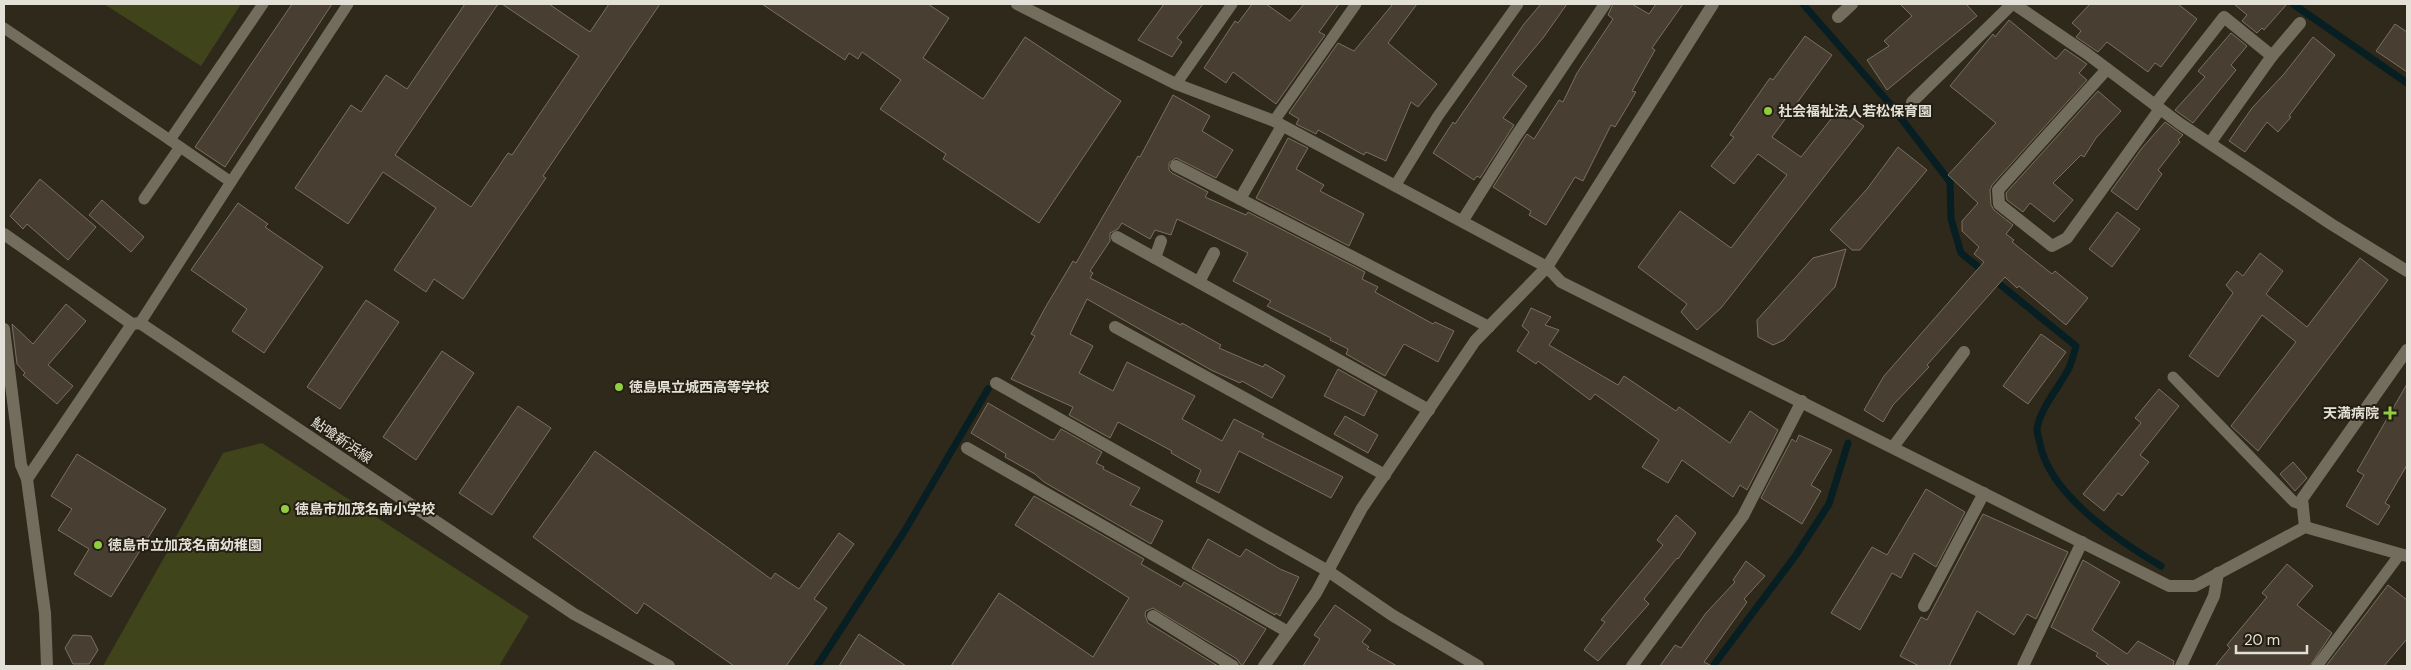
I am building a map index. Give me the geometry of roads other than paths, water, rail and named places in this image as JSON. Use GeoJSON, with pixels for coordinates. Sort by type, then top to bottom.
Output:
{"type":"FeatureCollection","features":[{"type":"Feature","properties":{"kind":"street"},"geometry":{"type":"LineString","coordinates":[[1017,4],[1176,84],[1278,123],[1463,220],[1547,267],[1561,282],[2169,586],[2194,586],[2305,527],[2403,555]]}},
{"type":"Feature","properties":{"kind":"street"},"geometry":{"type":"LineString","coordinates":[[1463,220],[1605,4]]}},
{"type":"Feature","properties":{"kind":"street"},"geometry":{"type":"LineString","coordinates":[[1264,666],[1328,571],[1362,508],[1476,341],[1547,267],[1713,4]]}},
{"type":"Feature","properties":{"kind":"street"},"geometry":{"type":"LineString","coordinates":[[1838,17],[1852,4]]}},
{"type":"Feature","properties":{"kind":"street"},"geometry":{"type":"LineString","coordinates":[[1912,102],[2013,4],[2108,69],[2157,107],[2210,143],[2331,224],[2407,271]]}},
{"type":"Feature","properties":{"kind":"street"},"geometry":{"type":"LineString","coordinates":[[2108,69],[1998,190],[1999,204],[2052,246],[2067,238],[2157,107],[2224,17],[2272,56]]}},
{"type":"Feature","properties":{"kind":"street"},"geometry":{"type":"LineString","coordinates":[[2210,143],[2272,56],[2300,22]]}},
{"type":"Feature","properties":{"kind":"street"},"geometry":{"type":"LineString","coordinates":[[1240,199],[1278,123]]}},
{"type":"Feature","properties":{"kind":"street"},"geometry":{"type":"LineString","coordinates":[[1176,166],[1489,327]]}},
{"type":"Feature","properties":{"kind":"street","name":"鮎喰新浜線"},"geometry":{"type":"LineString","coordinates":[[4,234],[574,614],[668,666]]}},
{"type":"Feature","properties":{"kind":"street"},"geometry":{"type":"LineString","coordinates":[[1117,237],[1429,410]]}},
{"type":"Feature","properties":{"kind":"street"},"geometry":{"type":"LineString","coordinates":[[1155,258],[1161,241]]}},
{"type":"Feature","properties":{"kind":"street"},"geometry":{"type":"LineString","coordinates":[[1199,282],[1214,253]]}},
{"type":"Feature","properties":{"kind":"street"},"geometry":{"type":"LineString","coordinates":[[27,479],[136,323]]}},
{"type":"Feature","properties":{"kind":"street"},"geometry":{"type":"LineString","coordinates":[[1115,327],[1385,475]]}},
{"type":"Feature","properties":{"kind":"street"},"geometry":{"type":"LineString","coordinates":[[4,329],[21,465],[27,479],[44,613],[47,666]]}},
{"type":"Feature","properties":{"kind":"street"},"geometry":{"type":"LineString","coordinates":[[2305,527],[2302,499],[2407,350]]}},
{"type":"Feature","properties":{"kind":"street"},"geometry":{"type":"LineString","coordinates":[[1893,447],[1964,352]]}},
{"type":"Feature","properties":{"kind":"street"},"geometry":{"type":"LineString","coordinates":[[996,383],[1328,571],[1392,615],[1478,666]]}},
{"type":"Feature","properties":{"kind":"street"},"geometry":{"type":"LineString","coordinates":[[1632,666],[1743,516],[1802,401]]}},
{"type":"Feature","properties":{"kind":"street"},"geometry":{"type":"LineString","coordinates":[[967,448],[1288,632]]}},
{"type":"Feature","properties":{"kind":"street"},"geometry":{"type":"LineString","coordinates":[[1924,606],[1984,493]]}},
{"type":"Feature","properties":{"kind":"street"},"geometry":{"type":"LineString","coordinates":[[2022,666],[2082,542]]}},
{"type":"Feature","properties":{"kind":"street"},"geometry":{"type":"LineString","coordinates":[[2181,666],[2214,596],[2218,574]]}},
{"type":"Feature","properties":{"kind":"street"},"geometry":{"type":"LineString","coordinates":[[1153,616],[1233,666]]}},
{"type":"Feature","properties":{"kind":"lane"},"geometry":{"type":"LineString","coordinates":[[144,200],[175,144],[263,4]]}},
{"type":"Feature","properties":{"kind":"lane"},"geometry":{"type":"LineString","coordinates":[[136,323],[348,4]]}},
{"type":"Feature","properties":{"kind":"lane"},"geometry":{"type":"LineString","coordinates":[[1176,84],[1232,4]]}},
{"type":"Feature","properties":{"kind":"lane"},"geometry":{"type":"LineString","coordinates":[[1278,123],[1356,4]]}},
{"type":"Feature","properties":{"kind":"lane"},"geometry":{"type":"LineString","coordinates":[[1395,186],[1438,116],[1518,4]]}},
{"type":"Feature","properties":{"kind":"lane"},"geometry":{"type":"LineString","coordinates":[[4,28],[231,182]]}},
{"type":"Feature","properties":{"kind":"lane"},"geometry":{"type":"LineString","coordinates":[[2173,377],[2294,502],[2303,505]]}},
{"type":"Feature","properties":{"kind":"lane"},"geometry":{"type":"LineString","coordinates":[[2317,666],[2403,555]]}},
{"type":"Feature","properties":{"kind":"waterway"},"geometry":{"type":"LineString","coordinates":[[1803,4],[1890,104],[1950,182],[1951,219],[1961,253],[2076,346],[2069,368],[2046,405],[2039,421],[2037,432],[2046,463],[2057,481],[2088,515],[2126,544],[2161,566]]}},
{"type":"Feature","properties":{"kind":"waterway"},"geometry":{"type":"LineString","coordinates":[[2293,4],[2407,83]]}},
{"type":"Feature","properties":{"kind":"waterway"},"geometry":{"type":"LineString","coordinates":[[817,666],[904,532],[988,389]]}},
{"type":"Feature","properties":{"kind":"waterway"},"geometry":{"type":"LineString","coordinates":[[1713,666],[1796,555],[1829,504],[1848,443]]}},
{"type":"Feature","properties":{"kind":"place","name":"社会福祉法人若松保育園"},"geometry":{"type":"Point","coordinates":[1768,111]}},
{"type":"Feature","properties":{"kind":"place","name":"徳島県立城西高等学校"},"geometry":{"type":"Point","coordinates":[619,387]}},
{"type":"Feature","properties":{"kind":"place","name":"天満病院"},"geometry":{"type":"Point","coordinates":[2390,413]}},
{"type":"Feature","properties":{"kind":"place","name":"徳島市加茂名南小学校"},"geometry":{"type":"Point","coordinates":[285,509]}},
{"type":"Feature","properties":{"kind":"place","name":"徳島市立加茂名南幼稚園"},"geometry":{"type":"Point","coordinates":[98,545]}}]}
